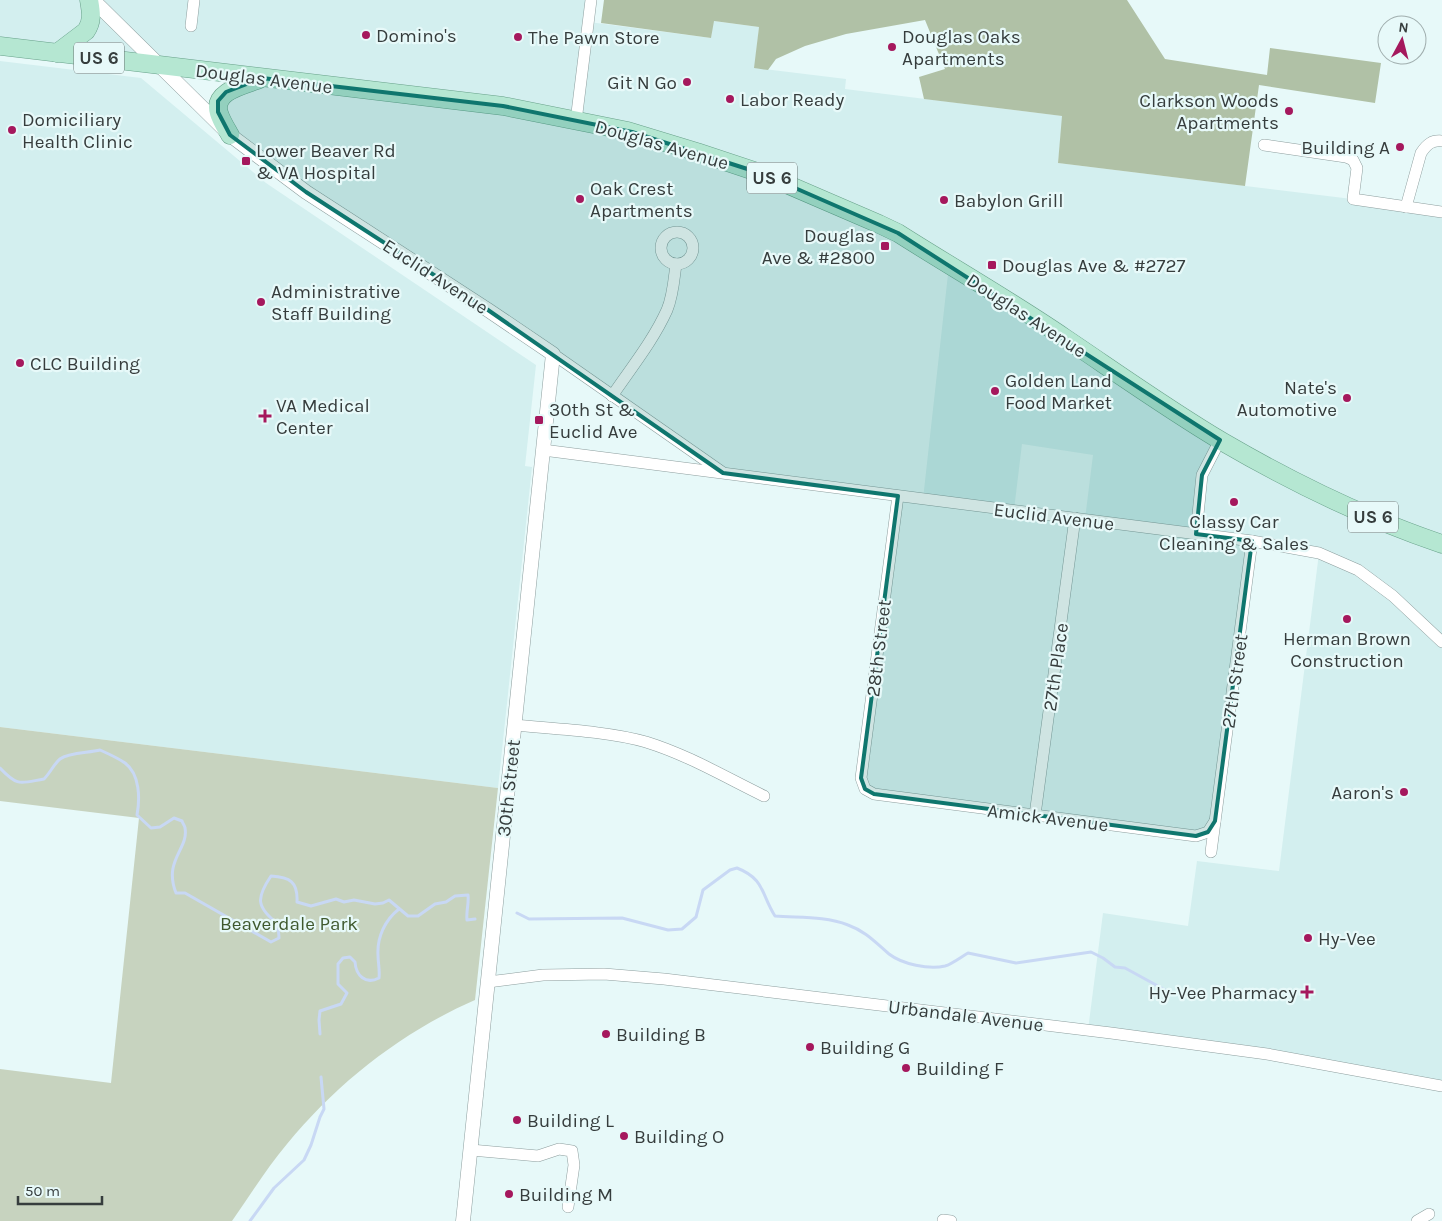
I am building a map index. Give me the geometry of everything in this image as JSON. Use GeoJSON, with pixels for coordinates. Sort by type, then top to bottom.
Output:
{"type":"FeatureCollection","features":[{"type":"Feature","properties":{"kind":"main road"},"geometry":{"type":"LineString","coordinates":[[57,53],[90,27],[92,19],[91,0]]}},
{"type":"Feature","properties":{"kind":"main road","name":"Douglas Avenue"},"geometry":{"type":"LineString","coordinates":[[0,46],[503,106],[632,132],[706,154],[763,174],[898,233],[1044,324],[1106,367],[1220,440],[1349,506],[1412,534],[1442,544]]}},
{"type":"Feature","properties":{"kind":"main road"},"geometry":{"type":"LineString","coordinates":[[230,135],[218,112],[218,101],[226,92],[262,78]]}},
{"type":"Feature","properties":{"kind":"street","name":"Euclid Avenue"},"geometry":{"type":"LineString","coordinates":[[91,0],[230,135],[306,192],[488,310],[723,473]]}},
{"type":"Feature","properties":{"kind":"street"},"geometry":{"type":"LineString","coordinates":[[191,26],[194,0]]}},
{"type":"Feature","properties":{"kind":"street"},"geometry":{"type":"LineString","coordinates":[[576,121],[591,0]]}},
{"type":"Feature","properties":{"kind":"street"},"geometry":{"type":"LineString","coordinates":[[1406,206],[1421,153],[1434,140],[1442,141]]}},
{"type":"Feature","properties":{"kind":"street"},"geometry":{"type":"LineString","coordinates":[[1264,145],[1346,157],[1354,160],[1357,168],[1353,199],[1442,212]]}},
{"type":"Feature","properties":{"kind":"street"},"geometry":{"type":"LineString","coordinates":[[612,396],[655,333],[667,310],[671,298],[676,264]]}},
{"type":"Feature","properties":{"kind":"street","name":"30th Street"},"geometry":{"type":"LineString","coordinates":[[463,1221],[553,354]]}},
{"type":"Feature","properties":{"kind":"street"},"geometry":{"type":"LineString","coordinates":[[1196,534],[1202,475],[1220,440]]}},
{"type":"Feature","properties":{"kind":"street","name":"Euclid Avenue"},"geometry":{"type":"LineString","coordinates":[[543,450],[1252,541],[1319,553],[1358,570],[1407,608],[1442,642]]}},
{"type":"Feature","properties":{"kind":"street","name":"28th Street"},"geometry":{"type":"LineString","coordinates":[[874,794],[865,789],[861,778],[898,496]]}},
{"type":"Feature","properties":{"kind":"street","name":"27th Place"},"geometry":{"type":"LineString","coordinates":[[1035,815],[1076,518]]}},
{"type":"Feature","properties":{"kind":"street","name":"27th Street"},"geometry":{"type":"LineString","coordinates":[[1211,852],[1252,541]]}},
{"type":"Feature","properties":{"kind":"street"},"geometry":{"type":"LineString","coordinates":[[514,725],[617,736],[646,742],[690,759],[764,796]]}},
{"type":"Feature","properties":{"kind":"street","name":"Amick Avenue"},"geometry":{"type":"LineString","coordinates":[[874,794],[1196,836],[1208,832],[1215,821]]}},
{"type":"Feature","properties":{"kind":"street","name":"Urbandale Avenue"},"geometry":{"type":"LineString","coordinates":[[488,982],[543,975],[595,974],[664,979],[1104,1032],[1267,1054],[1442,1086]]}},
{"type":"Feature","properties":{"kind":"street"},"geometry":{"type":"LineString","coordinates":[[471,1150],[538,1156],[559,1149],[572,1151],[574,1165],[568,1206]]}},
{"type":"Feature","properties":{"kind":"street"},"geometry":{"type":"LineString","coordinates":[[1417,1221],[1429,1214]]}},
{"type":"Feature","properties":{"kind":"highlighted area"},"geometry":{"type":"Polygon","coordinates":[[[262,78],[503,106],[632,132],[763,174],[898,233],[1220,440],[1202,475],[1196,534],[1252,541],[1215,821],[1208,832],[1196,836],[874,794],[865,789],[861,778],[898,496],[723,473],[488,310],[306,192],[230,135],[218,112],[218,101],[226,92],[262,78]]]}},
{"type":"Feature","properties":{"kind":"shaded area"},"geometry":{"type":"Polygon","coordinates":[[[0,0],[93,0],[99,6],[105,0],[591,0],[589,22],[711,38],[713,21],[759,27],[755,68],[846,79],[845,89],[1063,116],[1058,163],[1352,199],[1442,212],[1442,1086],[1088,1030],[1103,913],[1188,926],[1197,861],[1279,871],[1319,553],[1085,519],[1093,455],[1022,444],[1014,510],[923,499],[949,265],[898,233],[632,132],[0,46],[0,0]]]}},
{"type":"Feature","properties":{"kind":"shaded area","name":"VA Medical Center"},"geometry":{"type":"Polygon","coordinates":[[[0,61],[141,78],[266,183],[536,365],[525,466],[532,467],[498,788],[0,727],[0,61]]]}},
{"type":"Feature","properties":{"kind":"green space"},"geometry":{"type":"Polygon","coordinates":[[[604,0],[1127,0],[1165,59],[1267,75],[1270,48],[1377,62],[1377,65],[1381,65],[1375,103],[1259,85],[1245,186],[1058,163],[1062,116],[924,99],[919,77],[945,69],[925,20],[846,34],[805,46],[776,59],[768,70],[754,68],[759,27],[714,21],[711,38],[601,23],[604,0]]]}},
{"type":"Feature","properties":{"kind":"green space","name":"Beaverdale Park"},"geometry":{"type":"Polygon","coordinates":[[[0,727],[498,788],[475,1000],[422,1027],[397,1043],[328,1100],[287,1144],[232,1221],[0,1221],[0,1069],[111,1083],[139,818],[0,801],[0,727]]]}},
{"type":"Feature","properties":{"kind":"waterway"},"geometry":{"type":"LineString","coordinates":[[0,768],[16,781],[24,782],[44,779],[60,759],[74,754],[100,750],[122,761],[134,774],[138,787],[137,815],[151,828],[160,827],[174,818],[182,821],[185,826],[185,835],[172,872],[176,893],[185,893],[271,942],[279,938],[278,924],[262,907],[261,902],[263,890],[271,876],[288,879],[292,882],[296,890],[297,902],[311,906],[336,899],[344,902],[354,900],[375,904],[389,900],[408,916],[418,916],[435,904],[446,902],[455,896],[468,895],[467,920],[475,919]]}},
{"type":"Feature","properties":{"kind":"waterway"},"geometry":{"type":"LineString","coordinates":[[517,913],[529,919],[622,918],[668,930],[682,929],[696,917],[703,890],[730,870],[737,868],[746,872],[758,882],[775,916],[821,919],[854,927],[894,958],[901,961],[924,967],[939,967],[954,962],[968,953],[1016,963],[1091,952],[1115,967],[1125,968],[1167,991]]}},
{"type":"Feature","properties":{"kind":"waterway"},"geometry":{"type":"LineString","coordinates":[[320,1034],[320,1011],[341,1004],[347,993],[338,984],[338,964],[343,958],[350,957],[355,962],[357,971],[362,978],[369,980],[379,978],[378,948],[381,935],[390,918],[399,909]]}},
{"type":"Feature","properties":{"kind":"waterway"},"geometry":{"type":"LineString","coordinates":[[250,1221],[274,1188],[304,1160],[324,1109],[321,1077]]}},
{"type":"Feature","properties":{"kind":"place","name":"Domino's"},"geometry":{"type":"Point","coordinates":[366,35]}},
{"type":"Feature","properties":{"kind":"place","name":"The Pawn Store"},"geometry":{"type":"Point","coordinates":[518,37]}},
{"type":"Feature","properties":{"kind":"place","name":"Douglas Oaks Apartments"},"geometry":{"type":"Point","coordinates":[892,47]}},
{"type":"Feature","properties":{"kind":"place","name":"Git N Go"},"geometry":{"type":"Point","coordinates":[687,82]}},
{"type":"Feature","properties":{"kind":"place","name":"Labor Ready"},"geometry":{"type":"Point","coordinates":[730,99]}},
{"type":"Feature","properties":{"kind":"place","name":"Clarkson Woods Apartments"},"geometry":{"type":"Point","coordinates":[1289,111]}},
{"type":"Feature","properties":{"kind":"place","name":"Domiciliary Health Clinic"},"geometry":{"type":"Point","coordinates":[12,130]}},
{"type":"Feature","properties":{"kind":"place","name":"Building A"},"geometry":{"type":"Point","coordinates":[1400,147]}},
{"type":"Feature","properties":{"kind":"place","name":"Lower Beaver Rd & VA Hospital"},"geometry":{"type":"Point","coordinates":[246,161]}},
{"type":"Feature","properties":{"kind":"place","name":"Oak Crest Apartments"},"geometry":{"type":"Point","coordinates":[580,199]}},
{"type":"Feature","properties":{"kind":"place","name":"Babylon Grill"},"geometry":{"type":"Point","coordinates":[944,200]}},
{"type":"Feature","properties":{"kind":"place","name":"Douglas Ave & #2800"},"geometry":{"type":"Point","coordinates":[885,246]}},
{"type":"Feature","properties":{"kind":"place","name":"Douglas Ave & #2727"},"geometry":{"type":"Point","coordinates":[992,265]}},
{"type":"Feature","properties":{"kind":"place","name":"Administrative Staff Building"},"geometry":{"type":"Point","coordinates":[261,302]}},
{"type":"Feature","properties":{"kind":"place","name":"CLC Building"},"geometry":{"type":"Point","coordinates":[20,363]}},
{"type":"Feature","properties":{"kind":"place","name":"Golden Land Food Market"},"geometry":{"type":"Point","coordinates":[995,391]}},
{"type":"Feature","properties":{"kind":"place","name":"Nate's Automotive"},"geometry":{"type":"Point","coordinates":[1347,398]}},
{"type":"Feature","properties":{"kind":"place","name":"VA Medical Center"},"geometry":{"type":"Point","coordinates":[265,416]}},
{"type":"Feature","properties":{"kind":"place","name":"30th St & Euclid Ave"},"geometry":{"type":"Point","coordinates":[539,420]}},
{"type":"Feature","properties":{"kind":"place","name":"Classy Car Cleaning & Sales"},"geometry":{"type":"Point","coordinates":[1234,502]}},
{"type":"Feature","properties":{"kind":"place","name":"Herman Brown Construction"},"geometry":{"type":"Point","coordinates":[1347,619]}},
{"type":"Feature","properties":{"kind":"place","name":"Aaron's"},"geometry":{"type":"Point","coordinates":[1404,792]}},
{"type":"Feature","properties":{"kind":"place","name":"Hy-Vee"},"geometry":{"type":"Point","coordinates":[1308,938]}},
{"type":"Feature","properties":{"kind":"place","name":"Hy-Vee Pharmacy"},"geometry":{"type":"Point","coordinates":[1307,992]}},
{"type":"Feature","properties":{"kind":"place","name":"Building B"},"geometry":{"type":"Point","coordinates":[606,1034]}},
{"type":"Feature","properties":{"kind":"place","name":"Building G"},"geometry":{"type":"Point","coordinates":[810,1047]}},
{"type":"Feature","properties":{"kind":"place","name":"Building F"},"geometry":{"type":"Point","coordinates":[906,1068]}},
{"type":"Feature","properties":{"kind":"place","name":"Building L"},"geometry":{"type":"Point","coordinates":[517,1120]}},
{"type":"Feature","properties":{"kind":"place","name":"Building O"},"geometry":{"type":"Point","coordinates":[624,1136]}},
{"type":"Feature","properties":{"kind":"place","name":"Building M"},"geometry":{"type":"Point","coordinates":[509,1194]}}]}
